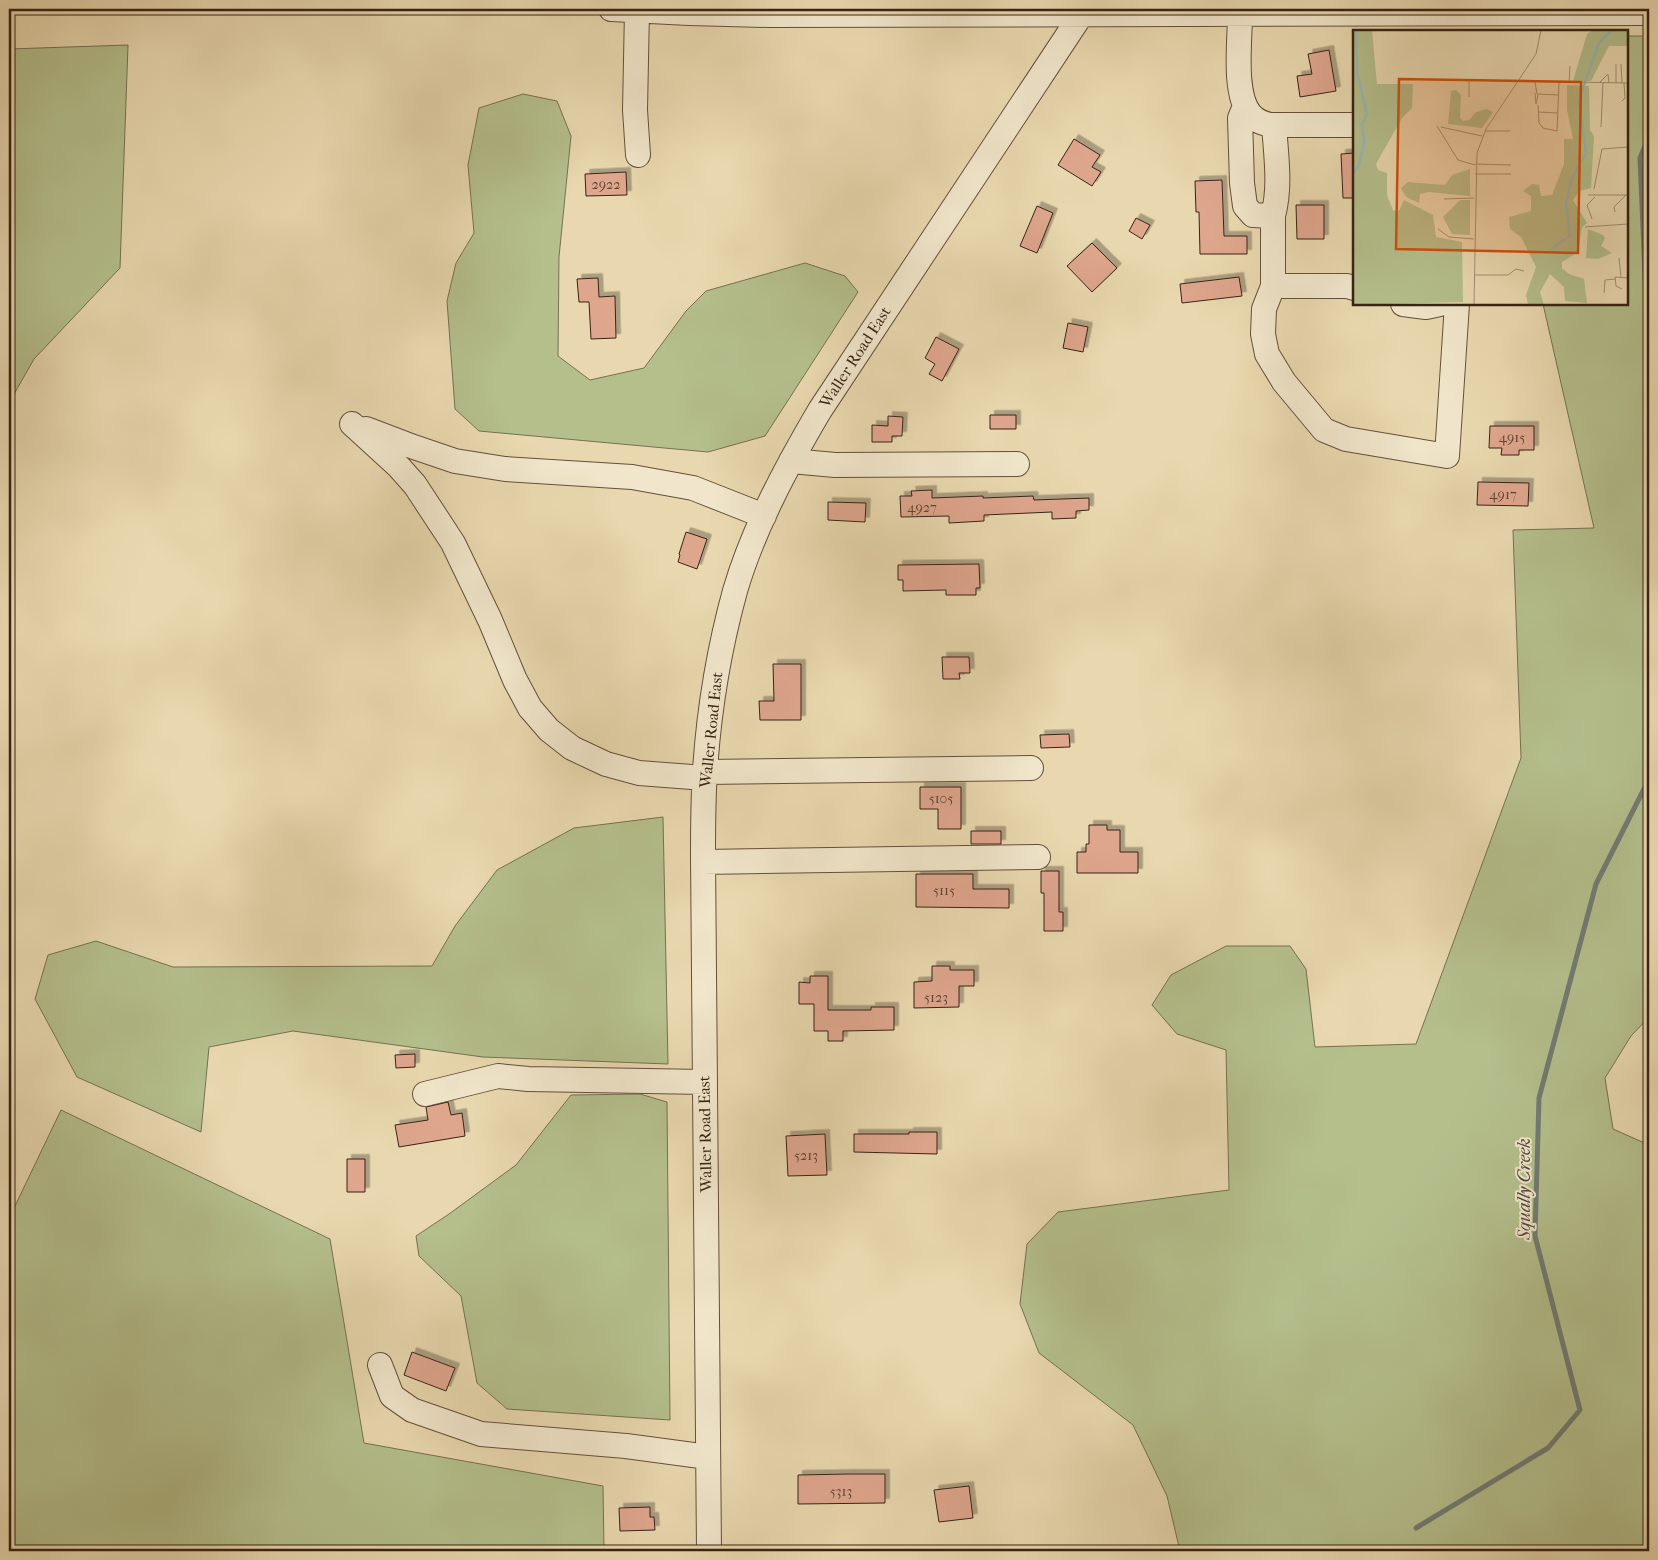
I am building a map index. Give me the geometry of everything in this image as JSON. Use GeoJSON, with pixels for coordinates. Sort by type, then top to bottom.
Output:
{"type":"FeatureCollection","features":[{"type":"Feature","properties":{"kind":"street"},"geometry":{"type":"LineString","coordinates":[[611,9],[769,14],[1083,12],[1240,14],[1457,23],[1551,12],[1649,13]]}},
{"type":"Feature","properties":{"kind":"street"},"geometry":{"type":"LineString","coordinates":[[637,10],[635,110],[638,155]]}},
{"type":"Feature","properties":{"kind":"street","name":"Waller Road East"},"geometry":{"type":"LineString","coordinates":[[709,1551],[703,862],[705,775],[721,654],[736,590],[764,516],[791,461],[820,410],[1083,12]]}},
{"type":"Feature","properties":{"kind":"street"},"geometry":{"type":"LineString","coordinates":[[1240,14],[1240,82],[1248,111],[1259,122],[1274,125],[1353,125]]}},
{"type":"Feature","properties":{"kind":"street"},"geometry":{"type":"LineString","coordinates":[[1248,111],[1240,118],[1240,152],[1245,206],[1253,215],[1273,216]]}},
{"type":"Feature","properties":{"kind":"street"},"geometry":{"type":"LineString","coordinates":[[1274,125],[1279,183],[1273,216],[1273,286],[1264,308],[1264,334],[1267,354],[1284,382],[1324,430],[1346,439],[1448,456],[1457,305]]}},
{"type":"Feature","properties":{"kind":"street"},"geometry":{"type":"LineString","coordinates":[[1273,286],[1337,285],[1353,288]]}},
{"type":"Feature","properties":{"kind":"street"},"geometry":{"type":"LineString","coordinates":[[1410,305],[1426,307],[1435,305]]}},
{"type":"Feature","properties":{"kind":"street"},"geometry":{"type":"LineString","coordinates":[[764,516],[693,488],[632,477],[506,469],[455,460],[408,446],[352,424],[415,485],[453,543],[490,620],[515,680],[530,708],[549,730],[572,748],[606,764],[639,773],[705,775],[1031,768]]}},
{"type":"Feature","properties":{"kind":"street"},"geometry":{"type":"LineString","coordinates":[[791,461],[834,465],[1017,464]]}},
{"type":"Feature","properties":{"kind":"street"},"geometry":{"type":"LineString","coordinates":[[703,862],[1038,857]]}},
{"type":"Feature","properties":{"kind":"street"},"geometry":{"type":"LineString","coordinates":[[425,1094],[498,1076],[536,1079],[705,1082]]}},
{"type":"Feature","properties":{"kind":"street"},"geometry":{"type":"LineString","coordinates":[[380,1365],[392,1396],[412,1410],[481,1434],[626,1446],[708,1457]]}},
{"type":"Feature","properties":{"kind":"green space"},"geometry":{"type":"Polygon","coordinates":[[[1628,36],[1649,36],[1649,1017],[1631,1036],[1605,1078],[1613,1129],[1649,1145],[1649,1551],[1180,1551],[1167,1496],[1133,1425],[1039,1353],[1020,1304],[1027,1244],[1058,1212],[1229,1190],[1226,1050],[1177,1034],[1152,1005],[1171,975],[1226,946],[1290,946],[1306,969],[1315,1047],[1416,1044],[1521,758],[1513,530],[1594,528],[1543,305],[1628,305],[1628,36]]]}},
{"type":"Feature","properties":{"kind":"green space"},"geometry":{"type":"Polygon","coordinates":[[[128,45],[120,268],[34,359],[9,403],[9,49],[128,45]]]}},
{"type":"Feature","properties":{"kind":"green space"},"geometry":{"type":"Polygon","coordinates":[[[523,94],[557,101],[571,136],[559,257],[558,356],[590,380],[644,368],[686,311],[706,291],[805,263],[845,276],[858,292],[765,436],[708,452],[479,431],[455,409],[447,301],[456,263],[474,233],[468,165],[479,108],[523,94]]]}},
{"type":"Feature","properties":{"kind":"green space"},"geometry":{"type":"Polygon","coordinates":[[[663,817],[668,1064],[483,1057],[293,1031],[209,1047],[201,1132],[77,1077],[35,999],[48,955],[96,941],[173,967],[432,966],[455,926],[497,870],[574,828],[663,817]]]}},
{"type":"Feature","properties":{"kind":"green space"},"geometry":{"type":"Polygon","coordinates":[[[640,1094],[667,1102],[670,1420],[507,1409],[477,1383],[461,1296],[419,1256],[416,1236],[516,1165],[571,1095],[640,1094]]]}},
{"type":"Feature","properties":{"kind":"green space"},"geometry":{"type":"Polygon","coordinates":[[[61,1110],[330,1239],[364,1443],[603,1486],[604,1551],[9,1551],[9,1206],[15,1206],[61,1110]]]}},
{"type":"Feature","properties":{"kind":"building"},"geometry":{"type":"Polygon","coordinates":[[[1329,50],[1336,91],[1300,97],[1297,76],[1312,74],[1308,54],[1329,50]]]}},
{"type":"Feature","properties":{"kind":"building"},"geometry":{"type":"Polygon","coordinates":[[[1074,139],[1100,155],[1092,167],[1101,172],[1092,186],[1058,165],[1074,139]]]}},
{"type":"Feature","properties":{"kind":"building"},"geometry":{"type":"Polygon","coordinates":[[[1353,153],[1353,198],[1343,198],[1341,154],[1353,153]]]}},
{"type":"Feature","properties":{"kind":"building"},"geometry":{"type":"Polygon","coordinates":[[[626,172],[627,195],[586,196],[585,174],[626,172]]]}},
{"type":"Feature","properties":{"kind":"building"},"geometry":{"type":"Polygon","coordinates":[[[1222,180],[1224,236],[1247,236],[1247,254],[1200,254],[1199,212],[1196,212],[1195,181],[1222,180]]]}},
{"type":"Feature","properties":{"kind":"building"},"geometry":{"type":"Polygon","coordinates":[[[1296,205],[1324,205],[1324,239],[1297,239],[1296,205]]]}},
{"type":"Feature","properties":{"kind":"building"},"geometry":{"type":"Polygon","coordinates":[[[1037,206],[1053,213],[1037,253],[1020,246],[1037,206]]]}},
{"type":"Feature","properties":{"kind":"building"},"geometry":{"type":"Polygon","coordinates":[[[1136,218],[1150,225],[1142,239],[1129,231],[1136,218]]]}},
{"type":"Feature","properties":{"kind":"building"},"geometry":{"type":"Polygon","coordinates":[[[1092,243],[1117,268],[1092,292],[1067,266],[1092,243]]]}},
{"type":"Feature","properties":{"kind":"building"},"geometry":{"type":"Polygon","coordinates":[[[1239,277],[1242,296],[1182,303],[1180,284],[1239,277]]]}},
{"type":"Feature","properties":{"kind":"building"},"geometry":{"type":"Polygon","coordinates":[[[598,278],[599,297],[615,296],[616,338],[591,339],[589,302],[579,302],[577,279],[598,278]]]}},
{"type":"Feature","properties":{"kind":"building"},"geometry":{"type":"Polygon","coordinates":[[[1068,323],[1088,327],[1083,352],[1063,348],[1068,323]]]}},
{"type":"Feature","properties":{"kind":"building"},"geometry":{"type":"Polygon","coordinates":[[[936,337],[959,349],[942,381],[929,374],[935,364],[925,358],[936,337]]]}},
{"type":"Feature","properties":{"kind":"building"},"geometry":{"type":"Polygon","coordinates":[[[990,415],[1016,415],[1016,429],[990,429],[990,415]]]}},
{"type":"Feature","properties":{"kind":"building"},"geometry":{"type":"Polygon","coordinates":[[[888,416],[903,417],[902,436],[892,436],[892,442],[872,442],[872,425],[888,426],[888,416]]]}},
{"type":"Feature","properties":{"kind":"building"},"geometry":{"type":"Polygon","coordinates":[[[1490,426],[1534,426],[1534,450],[1519,450],[1519,455],[1501,455],[1502,448],[1489,448],[1490,426]]]}},
{"type":"Feature","properties":{"kind":"building"},"geometry":{"type":"Polygon","coordinates":[[[1478,482],[1529,483],[1528,506],[1477,505],[1478,482]]]}},
{"type":"Feature","properties":{"kind":"building"},"geometry":{"type":"Polygon","coordinates":[[[932,490],[932,498],[1033,496],[1034,500],[1089,498],[1089,510],[1076,511],[1076,518],[1052,519],[1052,512],[984,515],[984,521],[949,523],[949,516],[901,517],[900,496],[912,496],[911,491],[932,490]]]}},
{"type":"Feature","properties":{"kind":"building"},"geometry":{"type":"Polygon","coordinates":[[[828,502],[866,503],[865,522],[828,520],[828,502]]]}},
{"type":"Feature","properties":{"kind":"building"},"geometry":{"type":"Polygon","coordinates":[[[686,532],[707,539],[697,569],[678,562],[686,532]]]}},
{"type":"Feature","properties":{"kind":"building"},"geometry":{"type":"Polygon","coordinates":[[[979,564],[980,588],[976,588],[976,595],[946,595],[946,590],[903,591],[903,580],[898,580],[898,565],[979,564]]]}},
{"type":"Feature","properties":{"kind":"building"},"geometry":{"type":"Polygon","coordinates":[[[942,657],[969,657],[970,673],[959,673],[960,679],[943,679],[942,657]]]}},
{"type":"Feature","properties":{"kind":"building"},"geometry":{"type":"Polygon","coordinates":[[[773,664],[801,664],[801,720],[760,720],[759,701],[774,701],[773,664]]]}},
{"type":"Feature","properties":{"kind":"building"},"geometry":{"type":"Polygon","coordinates":[[[1069,734],[1070,747],[1041,748],[1040,735],[1069,734]]]}},
{"type":"Feature","properties":{"kind":"building"},"geometry":{"type":"Polygon","coordinates":[[[920,787],[961,787],[961,829],[938,829],[938,809],[920,809],[920,787]]]}},
{"type":"Feature","properties":{"kind":"building"},"geometry":{"type":"Polygon","coordinates":[[[1089,825],[1107,825],[1107,830],[1120,830],[1120,852],[1138,852],[1138,873],[1077,873],[1077,852],[1086,852],[1086,844],[1089,844],[1089,825]]]}},
{"type":"Feature","properties":{"kind":"building"},"geometry":{"type":"Polygon","coordinates":[[[971,831],[1001,831],[1001,844],[971,844],[971,831]]]}},
{"type":"Feature","properties":{"kind":"building"},"geometry":{"type":"Polygon","coordinates":[[[1041,871],[1059,871],[1059,912],[1063,912],[1063,931],[1044,931],[1044,893],[1041,893],[1041,871]]]}},
{"type":"Feature","properties":{"kind":"building"},"geometry":{"type":"Polygon","coordinates":[[[916,874],[973,874],[973,889],[1009,889],[1009,908],[916,907],[916,874]]]}},
{"type":"Feature","properties":{"kind":"building"},"geometry":{"type":"Polygon","coordinates":[[[932,966],[950,966],[950,970],[974,970],[974,986],[959,986],[959,1007],[914,1008],[914,982],[932,981],[932,966]]]}},
{"type":"Feature","properties":{"kind":"building"},"geometry":{"type":"Polygon","coordinates":[[[810,976],[828,976],[828,1010],[871,1010],[871,1007],[894,1007],[894,1030],[843,1031],[843,1041],[828,1041],[828,1031],[814,1031],[814,1004],[799,1004],[799,982],[810,983],[810,976]]]}},
{"type":"Feature","properties":{"kind":"building"},"geometry":{"type":"Polygon","coordinates":[[[415,1054],[415,1067],[396,1068],[395,1055],[415,1054]]]}},
{"type":"Feature","properties":{"kind":"building"},"geometry":{"type":"Polygon","coordinates":[[[448,1102],[451,1115],[462,1113],[465,1136],[399,1147],[395,1125],[428,1120],[426,1107],[448,1102]]]}},
{"type":"Feature","properties":{"kind":"building"},"geometry":{"type":"Polygon","coordinates":[[[909,1132],[937,1132],[937,1154],[854,1152],[854,1134],[909,1134],[909,1132]]]}},
{"type":"Feature","properties":{"kind":"building"},"geometry":{"type":"Polygon","coordinates":[[[825,1134],[827,1175],[788,1176],[786,1136],[825,1134]]]}},
{"type":"Feature","properties":{"kind":"building"},"geometry":{"type":"Polygon","coordinates":[[[347,1159],[365,1159],[365,1192],[347,1192],[347,1159]]]}},
{"type":"Feature","properties":{"kind":"building"},"geometry":{"type":"Polygon","coordinates":[[[412,1352],[455,1368],[446,1391],[404,1375],[412,1352]]]}},
{"type":"Feature","properties":{"kind":"building"},"geometry":{"type":"Polygon","coordinates":[[[885,1474],[885,1503],[798,1504],[798,1475],[885,1474]]]}},
{"type":"Feature","properties":{"kind":"building"},"geometry":{"type":"Polygon","coordinates":[[[969,1486],[973,1518],[939,1522],[934,1490],[969,1486]]]}},
{"type":"Feature","properties":{"kind":"building"},"geometry":{"type":"Polygon","coordinates":[[[650,1507],[650,1517],[654,1517],[655,1530],[620,1531],[619,1508],[650,1507]]]}},
{"type":"Feature","properties":{"kind":"waterway","name":"Squally Creek"},"geometry":{"type":"LineString","coordinates":[[1649,137],[1640,158],[1647,321],[1649,328]]}},
{"type":"Feature","properties":{"kind":"waterway","name":"Squally Creek"},"geometry":{"type":"LineString","coordinates":[[1416,1528],[1548,1448],[1580,1410],[1535,1236],[1539,1098],[1596,884],[1649,779]]}}]}
